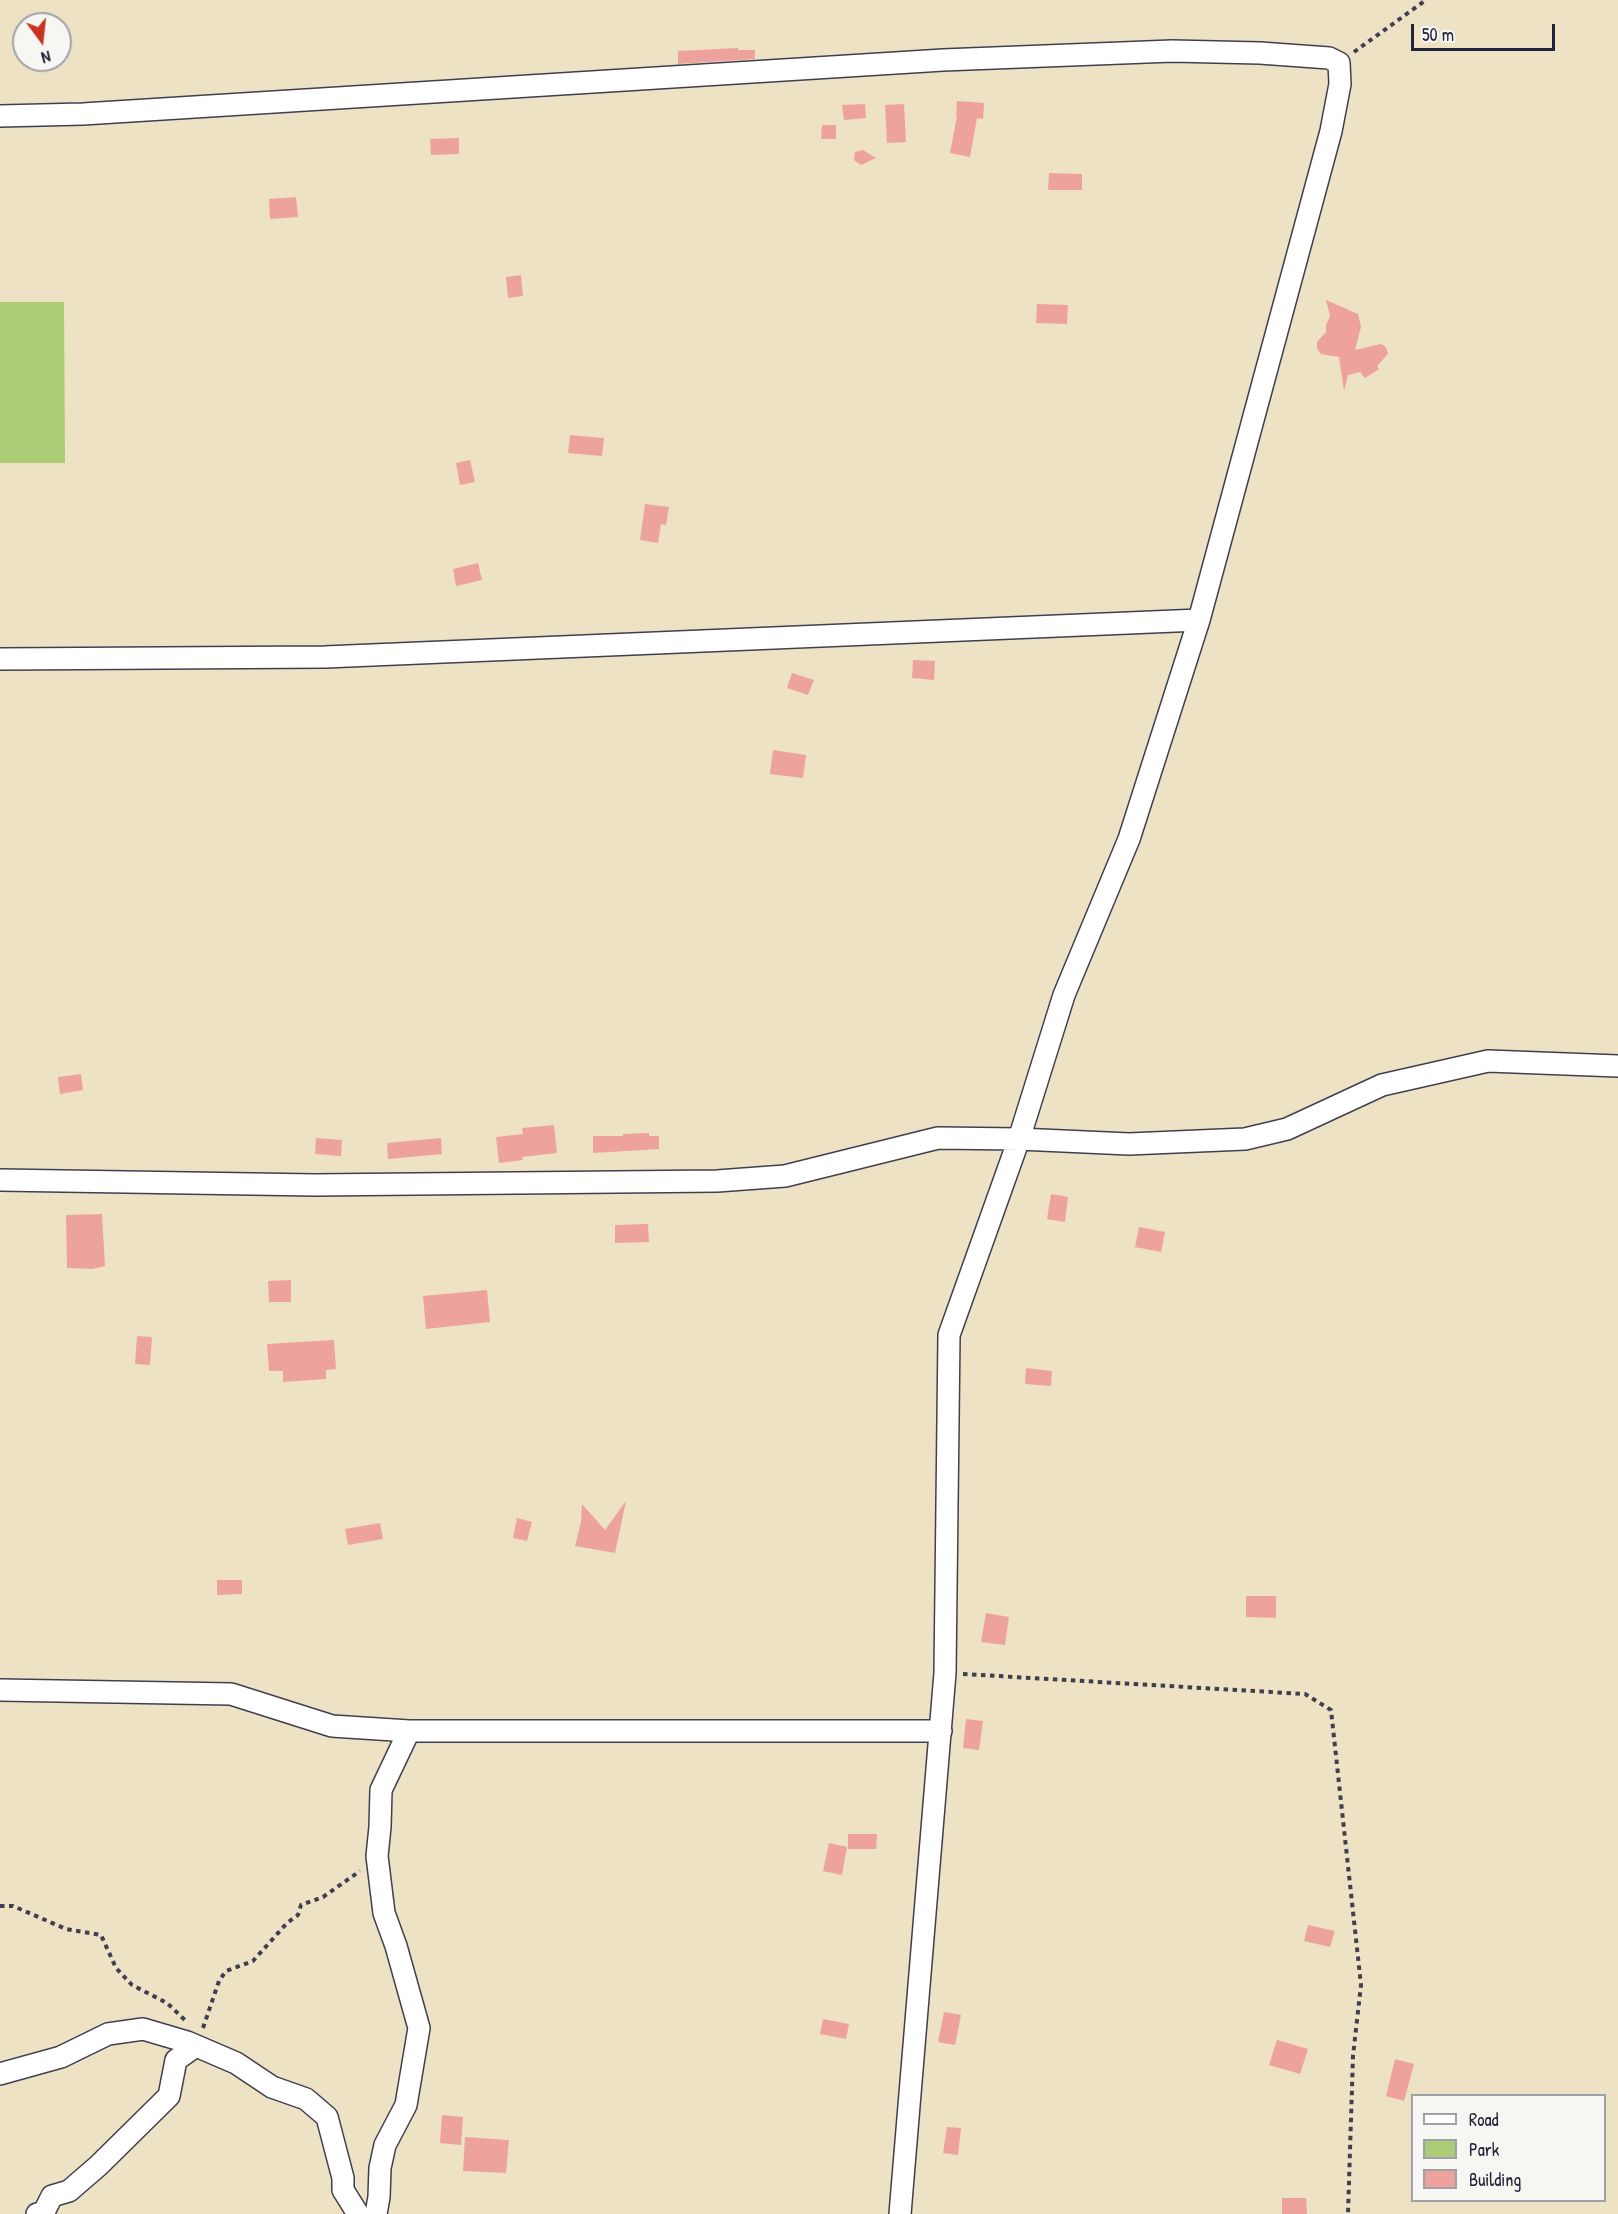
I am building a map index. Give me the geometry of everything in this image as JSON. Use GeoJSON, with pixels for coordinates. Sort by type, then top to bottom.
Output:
{"type":"FeatureCollection","features":[{"type":"Feature","properties":{"kind":"street"},"geometry":{"type":"LineString","coordinates":[[0,116],[83,114],[943,60],[1172,51],[1260,52],[1329,58],[1339,63],[1340,84],[1331,131],[1199,620],[1129,839],[1064,995],[1019,1139],[949,1335],[945,1673],[900,2214]]}},
{"type":"Feature","properties":{"kind":"street"},"geometry":{"type":"LineString","coordinates":[[0,658],[325,657],[1199,620]]}},
{"type":"Feature","properties":{"kind":"street"},"geometry":{"type":"LineString","coordinates":[[0,1180],[315,1185],[717,1180],[785,1176],[938,1138],[1129,1144],[1245,1139],[1287,1129],[1382,1085],[1488,1061],[1618,1066]]}},
{"type":"Feature","properties":{"kind":"street"},"geometry":{"type":"LineString","coordinates":[[0,1690],[231,1694],[332,1726],[409,1731],[940,1731]]}},
{"type":"Feature","properties":{"kind":"street"},"geometry":{"type":"LineString","coordinates":[[376,2214],[380,2197],[380,2168],[385,2145],[406,2105],[419,2028],[396,1946],[384,1913],[377,1856],[381,1790],[409,1731]]}},
{"type":"Feature","properties":{"kind":"street"},"geometry":{"type":"LineString","coordinates":[[0,2074],[61,2057],[108,2034],[143,2029],[196,2046],[236,2063],[272,2087],[306,2099],[327,2117],[344,2190],[358,2214]]}},
{"type":"Feature","properties":{"kind":"street"},"geometry":{"type":"LineString","coordinates":[[37,2214],[44,2212],[51,2196],[69,2191],[98,2166],[169,2096],[176,2060],[196,2046]]}},
{"type":"Feature","properties":{"kind":"path"},"geometry":{"type":"LineString","coordinates":[[1339,63],[1426,0]]}},
{"type":"Feature","properties":{"kind":"path"},"geometry":{"type":"LineString","coordinates":[[945,1673],[1305,1694],[1331,1710],[1361,1985],[1353,2056],[1348,2214]]}},
{"type":"Feature","properties":{"kind":"path"},"geometry":{"type":"LineString","coordinates":[[196,2046],[219,1982],[226,1971],[253,1961],[286,1923],[298,1915],[301,1905],[323,1897],[353,1877],[377,1856]]}},
{"type":"Feature","properties":{"kind":"path"},"geometry":{"type":"LineString","coordinates":[[0,1906],[13,1906],[66,1929],[101,1935],[116,1968],[132,1985],[167,2003],[188,2024]]}},
{"type":"Feature","properties":{"kind":"path"},"geometry":{"type":"LineString","coordinates":[[197,2022],[206,2020]]}},
{"type":"Feature","properties":{"kind":"green space"},"geometry":{"type":"Polygon","coordinates":[[[0,302],[64,302],[65,463],[0,463],[0,302]]]}},
{"type":"Feature","properties":{"kind":"building"},"geometry":{"type":"Polygon","coordinates":[[[738,48],[738,50],[755,50],[755,59],[678,64],[678,51],[738,48]]]}},
{"type":"Feature","properties":{"kind":"building"},"geometry":{"type":"Polygon","coordinates":[[[957,101],[984,103],[983,119],[977,118],[970,157],[950,153],[957,116],[957,101]]]}},
{"type":"Feature","properties":{"kind":"building"},"geometry":{"type":"Polygon","coordinates":[[[865,104],[866,118],[844,120],[842,105],[865,104]]]}},
{"type":"Feature","properties":{"kind":"building"},"geometry":{"type":"Polygon","coordinates":[[[904,104],[906,142],[887,143],[885,105],[904,104]]]}},
{"type":"Feature","properties":{"kind":"building"},"geometry":{"type":"Polygon","coordinates":[[[822,125],[836,125],[836,139],[821,139],[822,125]]]}},
{"type":"Feature","properties":{"kind":"building"},"geometry":{"type":"Polygon","coordinates":[[[459,138],[459,154],[431,155],[430,139],[459,138]]]}},
{"type":"Feature","properties":{"kind":"building"},"geometry":{"type":"Polygon","coordinates":[[[863,150],[876,158],[861,165],[854,160],[855,152],[863,150]]]}},
{"type":"Feature","properties":{"kind":"building"},"geometry":{"type":"Polygon","coordinates":[[[1049,173],[1082,174],[1082,190],[1048,190],[1049,173]]]}},
{"type":"Feature","properties":{"kind":"building"},"geometry":{"type":"Polygon","coordinates":[[[296,197],[298,217],[270,219],[269,199],[296,197]]]}},
{"type":"Feature","properties":{"kind":"building"},"geometry":{"type":"Polygon","coordinates":[[[521,275],[523,296],[508,298],[506,277],[521,275]]]}},
{"type":"Feature","properties":{"kind":"building"},"geometry":{"type":"Polygon","coordinates":[[[1326,300],[1358,314],[1361,327],[1355,350],[1381,344],[1386,347],[1388,354],[1377,366],[1379,369],[1365,378],[1360,372],[1348,375],[1344,391],[1339,357],[1321,354],[1317,349],[1317,342],[1326,332],[1330,316],[1326,300]]]}},
{"type":"Feature","properties":{"kind":"building"},"geometry":{"type":"Polygon","coordinates":[[[1037,304],[1068,305],[1067,324],[1036,323],[1037,304]]]}},
{"type":"Feature","properties":{"kind":"building"},"geometry":{"type":"Polygon","coordinates":[[[570,435],[604,438],[602,456],[568,453],[570,435]]]}},
{"type":"Feature","properties":{"kind":"building"},"geometry":{"type":"Polygon","coordinates":[[[470,460],[475,482],[460,485],[456,463],[470,460]]]}},
{"type":"Feature","properties":{"kind":"building"},"geometry":{"type":"Polygon","coordinates":[[[645,504],[669,507],[666,525],[661,524],[658,543],[640,540],[645,504]]]}},
{"type":"Feature","properties":{"kind":"building"},"geometry":{"type":"Polygon","coordinates":[[[478,563],[482,580],[456,586],[453,569],[478,563]]]}},
{"type":"Feature","properties":{"kind":"building"},"geometry":{"type":"Polygon","coordinates":[[[913,660],[935,661],[934,680],[912,678],[913,660]]]}},
{"type":"Feature","properties":{"kind":"building"},"geometry":{"type":"Polygon","coordinates":[[[792,673],[814,680],[808,695],[787,688],[792,673]]]}},
{"type":"Feature","properties":{"kind":"building"},"geometry":{"type":"Polygon","coordinates":[[[773,750],[806,755],[803,778],[770,774],[773,750]]]}},
{"type":"Feature","properties":{"kind":"building"},"geometry":{"type":"Polygon","coordinates":[[[81,1074],[83,1090],[60,1094],[58,1077],[81,1074]]]}},
{"type":"Feature","properties":{"kind":"building"},"geometry":{"type":"Polygon","coordinates":[[[554,1125],[557,1153],[522,1157],[523,1160],[499,1163],[496,1137],[523,1134],[522,1128],[554,1125]]]}},
{"type":"Feature","properties":{"kind":"building"},"geometry":{"type":"Polygon","coordinates":[[[649,1133],[649,1136],[659,1136],[659,1149],[593,1153],[593,1136],[649,1133]]]}},
{"type":"Feature","properties":{"kind":"building"},"geometry":{"type":"Polygon","coordinates":[[[316,1138],[342,1140],[341,1156],[315,1154],[316,1138]]]}},
{"type":"Feature","properties":{"kind":"building"},"geometry":{"type":"Polygon","coordinates":[[[441,1138],[442,1154],[388,1159],[387,1143],[441,1138]]]}},
{"type":"Feature","properties":{"kind":"building"},"geometry":{"type":"Polygon","coordinates":[[[1051,1194],[1068,1197],[1065,1222],[1047,1219],[1051,1194]]]}},
{"type":"Feature","properties":{"kind":"building"},"geometry":{"type":"Polygon","coordinates":[[[102,1214],[105,1266],[92,1269],[67,1268],[66,1215],[102,1214]]]}},
{"type":"Feature","properties":{"kind":"building"},"geometry":{"type":"Polygon","coordinates":[[[648,1224],[649,1242],[615,1243],[615,1225],[648,1224]]]}},
{"type":"Feature","properties":{"kind":"building"},"geometry":{"type":"Polygon","coordinates":[[[1139,1227],[1165,1232],[1161,1252],[1135,1247],[1139,1227]]]}},
{"type":"Feature","properties":{"kind":"building"},"geometry":{"type":"Polygon","coordinates":[[[291,1280],[291,1302],[269,1302],[268,1281],[291,1280]]]}},
{"type":"Feature","properties":{"kind":"building"},"geometry":{"type":"Polygon","coordinates":[[[487,1290],[490,1322],[426,1329],[423,1296],[487,1290]]]}},
{"type":"Feature","properties":{"kind":"building"},"geometry":{"type":"Polygon","coordinates":[[[137,1336],[152,1337],[150,1365],[135,1364],[137,1336]]]}},
{"type":"Feature","properties":{"kind":"building"},"geometry":{"type":"Polygon","coordinates":[[[334,1340],[336,1369],[326,1370],[326,1379],[283,1382],[283,1371],[269,1371],[267,1344],[334,1340]]]}},
{"type":"Feature","properties":{"kind":"building"},"geometry":{"type":"Polygon","coordinates":[[[1026,1368],[1052,1371],[1051,1386],[1025,1384],[1026,1368]]]}},
{"type":"Feature","properties":{"kind":"building"},"geometry":{"type":"Polygon","coordinates":[[[626,1501],[615,1553],[575,1546],[581,1522],[582,1504],[605,1530],[626,1501]]]}},
{"type":"Feature","properties":{"kind":"building"},"geometry":{"type":"Polygon","coordinates":[[[517,1518],[532,1522],[527,1541],[513,1538],[517,1518]]]}},
{"type":"Feature","properties":{"kind":"building"},"geometry":{"type":"Polygon","coordinates":[[[380,1523],[383,1539],[348,1545],[345,1529],[380,1523]]]}},
{"type":"Feature","properties":{"kind":"building"},"geometry":{"type":"Polygon","coordinates":[[[217,1580],[242,1580],[242,1594],[217,1595],[217,1580]]]}},
{"type":"Feature","properties":{"kind":"building"},"geometry":{"type":"Polygon","coordinates":[[[1246,1596],[1276,1596],[1276,1618],[1246,1617],[1246,1596]]]}},
{"type":"Feature","properties":{"kind":"building"},"geometry":{"type":"Polygon","coordinates":[[[986,1613],[1009,1617],[1005,1645],[981,1642],[986,1613]]]}},
{"type":"Feature","properties":{"kind":"building"},"geometry":{"type":"Polygon","coordinates":[[[966,1719],[983,1721],[979,1750],[963,1748],[966,1719]]]}},
{"type":"Feature","properties":{"kind":"building"},"geometry":{"type":"Polygon","coordinates":[[[848,1834],[877,1834],[876,1849],[848,1849],[848,1834]]]}},
{"type":"Feature","properties":{"kind":"building"},"geometry":{"type":"Polygon","coordinates":[[[829,1843],[847,1847],[842,1875],[823,1871],[829,1843]]]}},
{"type":"Feature","properties":{"kind":"building"},"geometry":{"type":"Polygon","coordinates":[[[1308,1925],[1335,1931],[1330,1947],[1304,1941],[1308,1925]]]}},
{"type":"Feature","properties":{"kind":"building"},"geometry":{"type":"Polygon","coordinates":[[[944,2012],[961,2015],[955,2045],[938,2042],[944,2012]]]}},
{"type":"Feature","properties":{"kind":"building"},"geometry":{"type":"Polygon","coordinates":[[[823,2019],[849,2024],[846,2039],[820,2034],[823,2019]]]}},
{"type":"Feature","properties":{"kind":"building"},"geometry":{"type":"Polygon","coordinates":[[[1277,2040],[1308,2049],[1300,2074],[1269,2065],[1277,2040]]]}},
{"type":"Feature","properties":{"kind":"building"},"geometry":{"type":"Polygon","coordinates":[[[1395,2059],[1414,2064],[1404,2101],[1386,2096],[1395,2059]]]}},
{"type":"Feature","properties":{"kind":"building"},"geometry":{"type":"Polygon","coordinates":[[[442,2115],[463,2117],[461,2145],[440,2143],[442,2115]]]}},
{"type":"Feature","properties":{"kind":"building"},"geometry":{"type":"Polygon","coordinates":[[[947,2127],[961,2128],[958,2155],[943,2153],[947,2127]]]}},
{"type":"Feature","properties":{"kind":"building"},"geometry":{"type":"Polygon","coordinates":[[[465,2137],[509,2140],[506,2173],[463,2171],[465,2137]]]}},
{"type":"Feature","properties":{"kind":"building"},"geometry":{"type":"Polygon","coordinates":[[[1282,2198],[1306,2198],[1307,2214],[1282,2214],[1282,2198]]]}}]}
